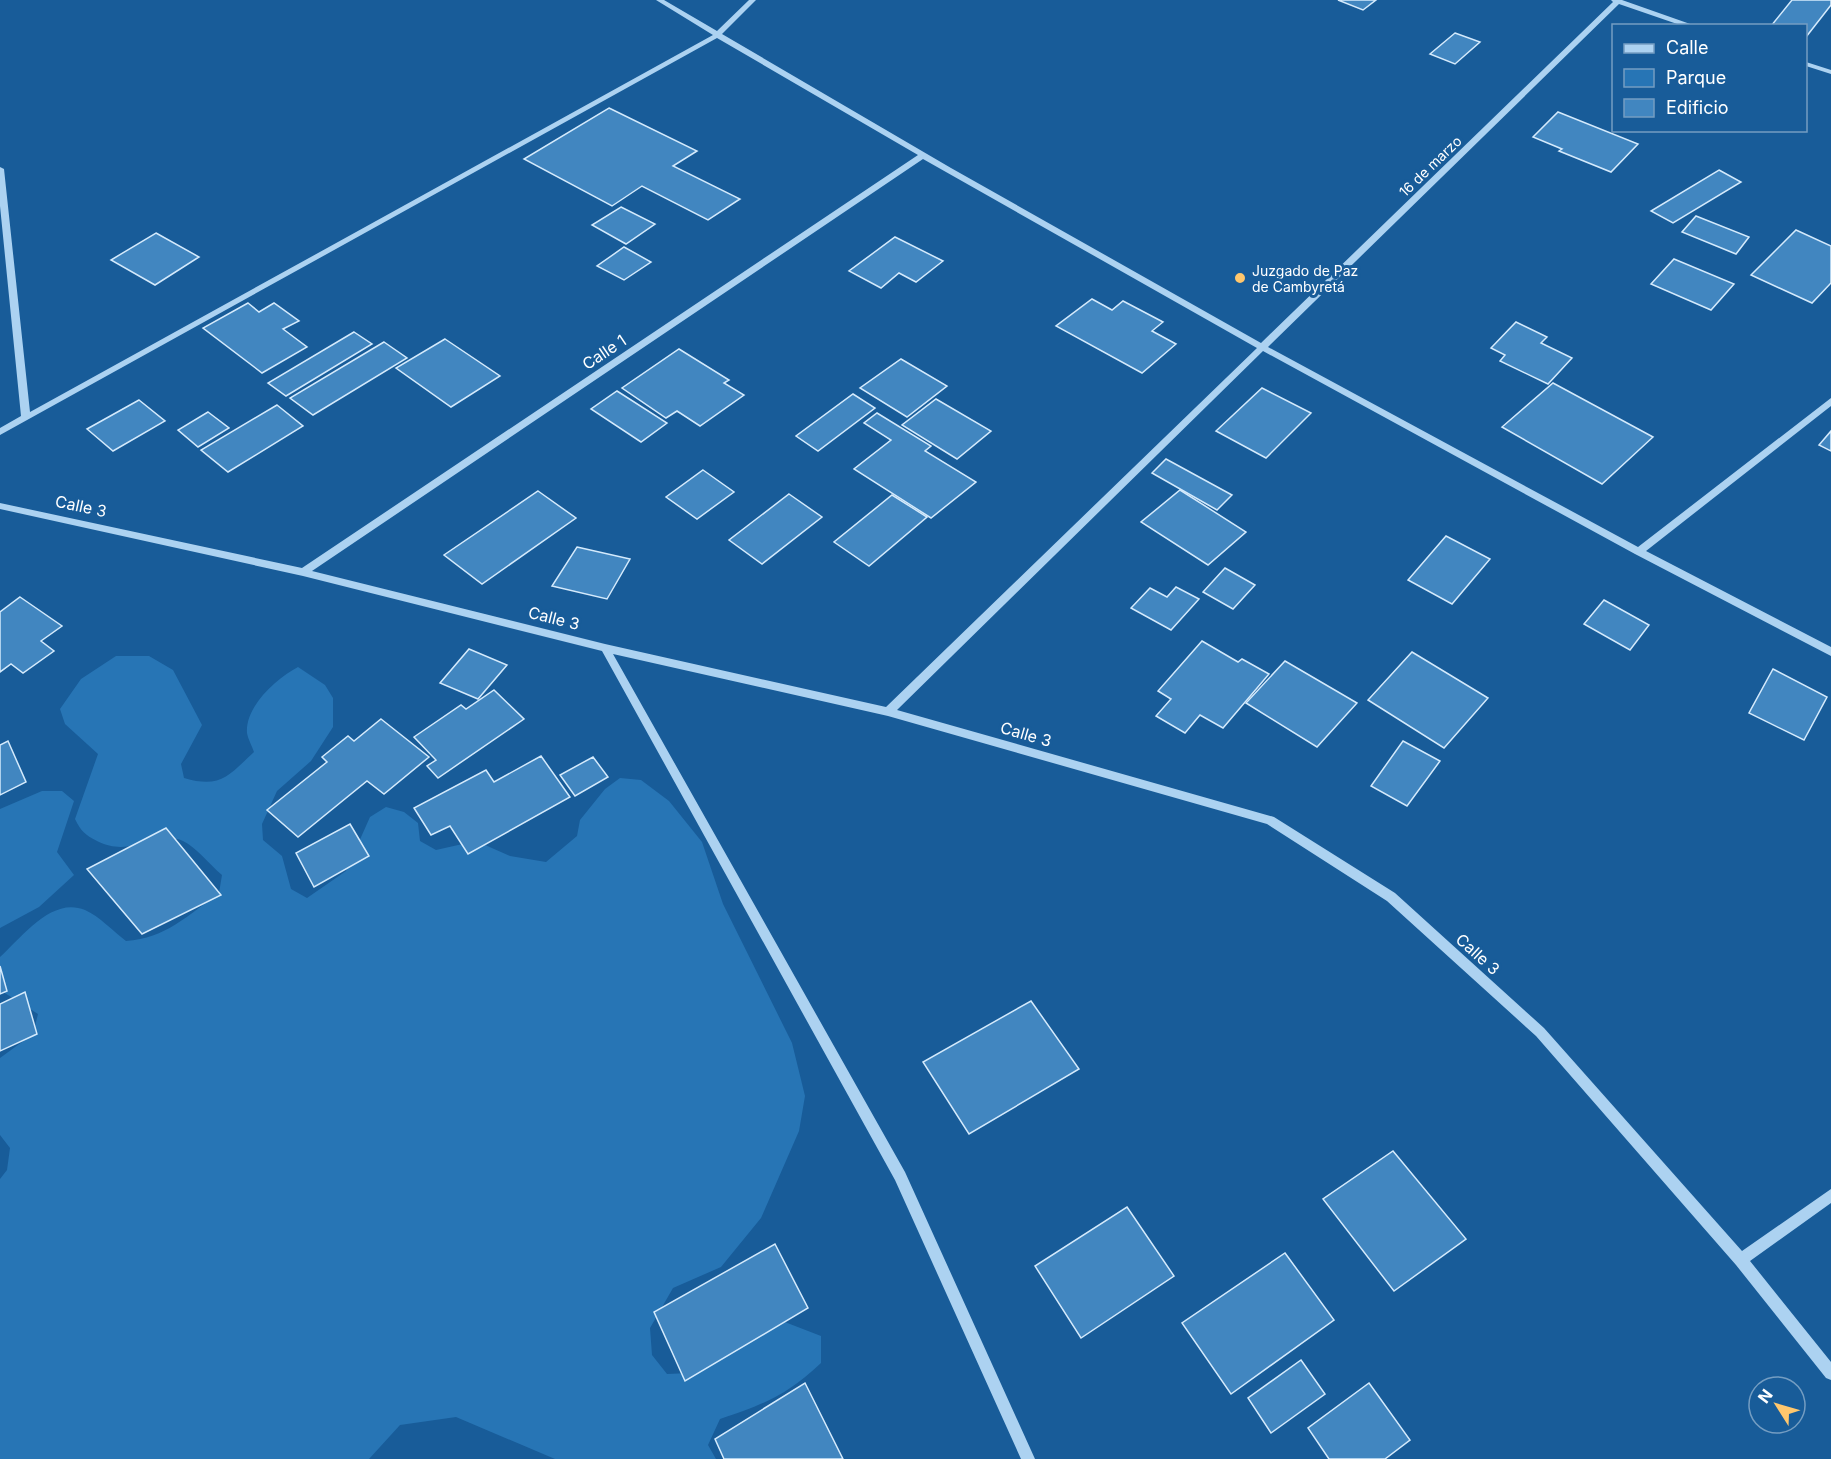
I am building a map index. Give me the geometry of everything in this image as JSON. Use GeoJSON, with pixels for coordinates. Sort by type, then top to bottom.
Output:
{"type":"FeatureCollection","features":[{"type":"Feature","properties":{"kind":"street"},"geometry":{"type":"LineString","coordinates":[[660,0],[922,156],[1262,349],[1638,552],[1831,652]]}},
{"type":"Feature","properties":{"kind":"street"},"geometry":{"type":"LineString","coordinates":[[0,432],[717,34],[753,0]]}},
{"type":"Feature","properties":{"kind":"street"},"geometry":{"type":"LineString","coordinates":[[1617,0],[1685,24]]}},
{"type":"Feature","properties":{"kind":"street","name":"16 de marzo"},"geometry":{"type":"LineString","coordinates":[[888,712],[1617,0]]}},
{"type":"Feature","properties":{"kind":"street"},"geometry":{"type":"LineString","coordinates":[[1807,64],[1831,72]]}},
{"type":"Feature","properties":{"kind":"street","name":"Calle 1"},"geometry":{"type":"LineString","coordinates":[[303,572],[922,156]]}},
{"type":"Feature","properties":{"kind":"street"},"geometry":{"type":"LineString","coordinates":[[0,169],[26,418]]}},
{"type":"Feature","properties":{"kind":"street"},"geometry":{"type":"LineString","coordinates":[[1638,552],[1831,401]]}},
{"type":"Feature","properties":{"kind":"street","name":"Calle 3"},"geometry":{"type":"LineString","coordinates":[[0,506],[303,572],[605,648],[888,712],[1270,820],[1391,897],[1540,1032],[1741,1260],[1831,1373]]}},
{"type":"Feature","properties":{"kind":"street"},"geometry":{"type":"LineString","coordinates":[[605,648],[900,1176],[1028,1459]]}},
{"type":"Feature","properties":{"kind":"street"},"geometry":{"type":"LineString","coordinates":[[1741,1260],[1831,1195]]}},
{"type":"Feature","properties":{"kind":"green space"},"geometry":{"type":"Polygon","coordinates":[[[116,656],[149,656],[173,670],[202,725],[181,764],[184,778],[197,781],[216,781],[224,778],[254,752],[247,733],[251,713],[264,694],[281,678],[298,667],[325,685],[333,698],[333,727],[311,761],[277,791],[262,824],[263,840],[282,856],[291,889],[307,898],[346,871],[370,817],[386,807],[404,812],[418,823],[420,841],[436,850],[476,841],[510,856],[546,862],[577,836],[580,820],[605,789],[620,778],[641,780],[669,801],[702,842],[723,904],[792,1043],[805,1096],[799,1131],[761,1218],[721,1267],[673,1288],[650,1328],[652,1355],[667,1374],[691,1373],[777,1319],[821,1336],[821,1363],[797,1384],[774,1398],[720,1419],[708,1445],[716,1459],[555,1459],[456,1417],[400,1425],[369,1459],[0,1459],[0,1179],[7,1170],[10,1148],[0,1135],[0,1058],[33,1034],[38,1014],[0,990],[0,957],[49,913],[73,907],[85,910],[101,920],[126,941],[165,931],[219,893],[222,875],[183,841],[163,838],[132,846],[110,846],[86,835],[75,819],[98,754],[65,724],[60,709],[81,679],[116,656]]]}},
{"type":"Feature","properties":{"kind":"green space"},"geometry":{"type":"Polygon","coordinates":[[[42,791],[62,791],[74,801],[57,852],[74,875],[39,907],[0,928],[0,809],[42,791]]]}},
{"type":"Feature","properties":{"kind":"building"},"geometry":{"type":"Polygon","coordinates":[[[1338,0],[1376,0],[1363,10],[1338,0]]]}},
{"type":"Feature","properties":{"kind":"building"},"geometry":{"type":"Polygon","coordinates":[[[1792,0],[1831,0],[1831,5],[1807,36],[1807,24],[1773,24],[1792,0]]]}},
{"type":"Feature","properties":{"kind":"building"},"geometry":{"type":"Polygon","coordinates":[[[1455,33],[1480,42],[1455,64],[1430,54],[1455,33]]]}},
{"type":"Feature","properties":{"kind":"building"},"geometry":{"type":"Polygon","coordinates":[[[609,108],[697,151],[673,166],[740,199],[708,220],[642,186],[612,206],[524,159],[609,108]]]}},
{"type":"Feature","properties":{"kind":"building"},"geometry":{"type":"Polygon","coordinates":[[[1558,112],[1638,144],[1611,172],[1559,151],[1562,149],[1533,137],[1558,112]]]}},
{"type":"Feature","properties":{"kind":"building"},"geometry":{"type":"Polygon","coordinates":[[[1719,170],[1741,182],[1673,223],[1651,211],[1719,170]]]}},
{"type":"Feature","properties":{"kind":"building"},"geometry":{"type":"Polygon","coordinates":[[[621,207],[655,224],[626,244],[592,225],[621,207]]]}},
{"type":"Feature","properties":{"kind":"building"},"geometry":{"type":"Polygon","coordinates":[[[1696,216],[1749,237],[1736,254],[1682,232],[1696,216]]]}},
{"type":"Feature","properties":{"kind":"building"},"geometry":{"type":"Polygon","coordinates":[[[1796,230],[1831,246],[1831,283],[1812,303],[1751,275],[1796,230]]]}},
{"type":"Feature","properties":{"kind":"building"},"geometry":{"type":"Polygon","coordinates":[[[156,233],[199,257],[155,285],[111,260],[156,233]]]}},
{"type":"Feature","properties":{"kind":"building"},"geometry":{"type":"Polygon","coordinates":[[[895,237],[943,261],[916,282],[899,273],[881,288],[849,271],[895,237]]]}},
{"type":"Feature","properties":{"kind":"building"},"geometry":{"type":"Polygon","coordinates":[[[624,247],[651,262],[624,280],[597,266],[624,247]]]}},
{"type":"Feature","properties":{"kind":"building"},"geometry":{"type":"Polygon","coordinates":[[[1674,259],[1734,284],[1711,310],[1651,284],[1674,259]]]}},
{"type":"Feature","properties":{"kind":"building"},"geometry":{"type":"Polygon","coordinates":[[[1092,299],[1112,310],[1123,301],[1163,322],[1152,331],[1176,344],[1142,373],[1056,326],[1092,299]]]}},
{"type":"Feature","properties":{"kind":"building"},"geometry":{"type":"Polygon","coordinates":[[[248,303],[259,312],[274,303],[299,321],[283,329],[307,347],[262,373],[203,328],[248,303]]]}},
{"type":"Feature","properties":{"kind":"building"},"geometry":{"type":"Polygon","coordinates":[[[1516,322],[1547,337],[1541,343],[1572,358],[1548,384],[1500,361],[1505,355],[1491,348],[1516,322]]]}},
{"type":"Feature","properties":{"kind":"building"},"geometry":{"type":"Polygon","coordinates":[[[354,332],[372,344],[286,396],[268,383],[354,332]]]}},
{"type":"Feature","properties":{"kind":"building"},"geometry":{"type":"Polygon","coordinates":[[[445,339],[500,376],[451,407],[396,368],[445,339]]]}},
{"type":"Feature","properties":{"kind":"building"},"geometry":{"type":"Polygon","coordinates":[[[384,342],[407,358],[313,415],[290,398],[384,342]]]}},
{"type":"Feature","properties":{"kind":"building"},"geometry":{"type":"Polygon","coordinates":[[[679,349],[729,380],[724,383],[744,395],[700,426],[677,411],[666,418],[622,388],[679,349]]]}},
{"type":"Feature","properties":{"kind":"building"},"geometry":{"type":"Polygon","coordinates":[[[901,359],[947,386],[907,417],[860,388],[901,359]]]}},
{"type":"Feature","properties":{"kind":"building"},"geometry":{"type":"Polygon","coordinates":[[[1553,383],[1653,437],[1602,484],[1502,427],[1553,383]]]}},
{"type":"Feature","properties":{"kind":"building"},"geometry":{"type":"Polygon","coordinates":[[[1262,388],[1311,413],[1266,458],[1216,431],[1262,388]]]}},
{"type":"Feature","properties":{"kind":"building"},"geometry":{"type":"Polygon","coordinates":[[[617,391],[667,423],[641,442],[591,409],[617,391]]]}},
{"type":"Feature","properties":{"kind":"building"},"geometry":{"type":"Polygon","coordinates":[[[853,394],[875,408],[818,451],[796,436],[853,394]]]}},
{"type":"Feature","properties":{"kind":"building"},"geometry":{"type":"Polygon","coordinates":[[[936,399],[991,431],[957,459],[902,425],[936,399]]]}},
{"type":"Feature","properties":{"kind":"building"},"geometry":{"type":"Polygon","coordinates":[[[139,400],[165,421],[113,451],[87,429],[139,400]]]}},
{"type":"Feature","properties":{"kind":"building"},"geometry":{"type":"Polygon","coordinates":[[[277,405],[303,426],[228,472],[201,450],[277,405]]]}},
{"type":"Feature","properties":{"kind":"building"},"geometry":{"type":"Polygon","coordinates":[[[208,412],[229,428],[198,447],[178,430],[208,412]]]}},
{"type":"Feature","properties":{"kind":"building"},"geometry":{"type":"Polygon","coordinates":[[[877,413],[931,446],[925,451],[976,482],[931,518],[854,469],[891,440],[864,423],[877,413]]]}},
{"type":"Feature","properties":{"kind":"building"},"geometry":{"type":"Polygon","coordinates":[[[1831,431],[1831,451],[1819,445],[1831,431]]]}},
{"type":"Feature","properties":{"kind":"building"},"geometry":{"type":"Polygon","coordinates":[[[1166,459],[1232,495],[1217,510],[1152,473],[1166,459]]]}},
{"type":"Feature","properties":{"kind":"building"},"geometry":{"type":"Polygon","coordinates":[[[703,470],[734,492],[697,519],[666,497],[703,470]]]}},
{"type":"Feature","properties":{"kind":"building"},"geometry":{"type":"Polygon","coordinates":[[[1180,490],[1246,532],[1208,565],[1141,522],[1180,490]]]}},
{"type":"Feature","properties":{"kind":"building"},"geometry":{"type":"Polygon","coordinates":[[[538,491],[576,518],[482,584],[444,555],[538,491]]]}},
{"type":"Feature","properties":{"kind":"building"},"geometry":{"type":"Polygon","coordinates":[[[789,494],[822,517],[762,564],[729,540],[789,494]]]}},
{"type":"Feature","properties":{"kind":"building"},"geometry":{"type":"Polygon","coordinates":[[[892,495],[927,517],[869,566],[834,542],[892,495]]]}},
{"type":"Feature","properties":{"kind":"building"},"geometry":{"type":"Polygon","coordinates":[[[1446,536],[1490,559],[1452,604],[1408,580],[1446,536]]]}},
{"type":"Feature","properties":{"kind":"building"},"geometry":{"type":"Polygon","coordinates":[[[577,547],[630,559],[607,599],[552,586],[577,547]]]}},
{"type":"Feature","properties":{"kind":"building"},"geometry":{"type":"Polygon","coordinates":[[[1225,568],[1255,585],[1233,609],[1203,592],[1225,568]]]}},
{"type":"Feature","properties":{"kind":"building"},"geometry":{"type":"Polygon","coordinates":[[[1176,587],[1199,599],[1171,630],[1131,608],[1150,588],[1167,597],[1176,587]]]}},
{"type":"Feature","properties":{"kind":"building"},"geometry":{"type":"Polygon","coordinates":[[[20,597],[62,626],[41,641],[54,651],[23,673],[11,664],[0,672],[0,612],[20,597]]]}},
{"type":"Feature","properties":{"kind":"building"},"geometry":{"type":"Polygon","coordinates":[[[1604,600],[1649,625],[1630,650],[1584,624],[1604,600]]]}},
{"type":"Feature","properties":{"kind":"building"},"geometry":{"type":"Polygon","coordinates":[[[1202,641],[1238,662],[1242,659],[1269,674],[1223,728],[1200,715],[1185,733],[1156,716],[1171,699],[1158,691],[1202,641]]]}},
{"type":"Feature","properties":{"kind":"building"},"geometry":{"type":"Polygon","coordinates":[[[469,649],[507,665],[478,699],[440,683],[469,649]]]}},
{"type":"Feature","properties":{"kind":"building"},"geometry":{"type":"Polygon","coordinates":[[[1412,652],[1488,698],[1444,748],[1368,700],[1412,652]]]}},
{"type":"Feature","properties":{"kind":"building"},"geometry":{"type":"Polygon","coordinates":[[[1285,661],[1357,703],[1317,747],[1246,703],[1285,661]]]}},
{"type":"Feature","properties":{"kind":"building"},"geometry":{"type":"Polygon","coordinates":[[[1773,669],[1827,697],[1804,740],[1749,713],[1773,669]]]}},
{"type":"Feature","properties":{"kind":"building"},"geometry":{"type":"Polygon","coordinates":[[[494,690],[524,719],[438,778],[427,766],[436,760],[414,737],[461,705],[466,709],[494,690]]]}},
{"type":"Feature","properties":{"kind":"building"},"geometry":{"type":"Polygon","coordinates":[[[381,719],[429,757],[384,794],[367,781],[298,837],[267,810],[327,762],[322,757],[348,736],[354,741],[381,719]]]}},
{"type":"Feature","properties":{"kind":"building"},"geometry":{"type":"Polygon","coordinates":[[[8,741],[26,782],[0,795],[0,745],[8,741]]]}},
{"type":"Feature","properties":{"kind":"building"},"geometry":{"type":"Polygon","coordinates":[[[1403,741],[1440,761],[1407,806],[1371,786],[1403,741]]]}},
{"type":"Feature","properties":{"kind":"building"},"geometry":{"type":"Polygon","coordinates":[[[541,756],[570,797],[468,854],[450,826],[431,835],[414,808],[486,770],[494,782],[541,756]]]}},
{"type":"Feature","properties":{"kind":"building"},"geometry":{"type":"Polygon","coordinates":[[[593,757],[608,777],[575,796],[560,775],[593,757]]]}},
{"type":"Feature","properties":{"kind":"building"},"geometry":{"type":"Polygon","coordinates":[[[350,824],[369,856],[314,887],[296,853],[350,824]]]}},
{"type":"Feature","properties":{"kind":"building"},"geometry":{"type":"Polygon","coordinates":[[[166,828],[221,895],[142,934],[87,869],[166,828]]]}},
{"type":"Feature","properties":{"kind":"building"},"geometry":{"type":"Polygon","coordinates":[[[0,966],[7,991],[0,994],[0,966]]]}},
{"type":"Feature","properties":{"kind":"building"},"geometry":{"type":"Polygon","coordinates":[[[25,992],[37,1034],[0,1051],[0,1004],[25,992]]]}},
{"type":"Feature","properties":{"kind":"building"},"geometry":{"type":"Polygon","coordinates":[[[1031,1001],[1079,1069],[969,1134],[923,1062],[1031,1001]]]}},
{"type":"Feature","properties":{"kind":"building"},"geometry":{"type":"Polygon","coordinates":[[[1393,1151],[1466,1239],[1394,1291],[1323,1199],[1393,1151]]]}},
{"type":"Feature","properties":{"kind":"building"},"geometry":{"type":"Polygon","coordinates":[[[1127,1207],[1174,1276],[1081,1338],[1035,1266],[1127,1207]]]}},
{"type":"Feature","properties":{"kind":"building"},"geometry":{"type":"Polygon","coordinates":[[[775,1244],[808,1308],[685,1381],[654,1312],[775,1244]]]}},
{"type":"Feature","properties":{"kind":"building"},"geometry":{"type":"Polygon","coordinates":[[[1285,1253],[1334,1320],[1231,1394],[1182,1323],[1285,1253]]]}},
{"type":"Feature","properties":{"kind":"building"},"geometry":{"type":"Polygon","coordinates":[[[1301,1360],[1325,1394],[1271,1433],[1248,1398],[1301,1360]]]}},
{"type":"Feature","properties":{"kind":"building"},"geometry":{"type":"Polygon","coordinates":[[[805,1383],[843,1459],[724,1459],[715,1439],[805,1383]]]}},
{"type":"Feature","properties":{"kind":"building"},"geometry":{"type":"Polygon","coordinates":[[[1369,1383],[1410,1440],[1385,1459],[1329,1459],[1308,1428],[1369,1383]]]}},
{"type":"Feature","properties":{"kind":"place","name":"Juzgado de Paz de Cambyretá"},"geometry":{"type":"Point","coordinates":[1240,278]}}]}
